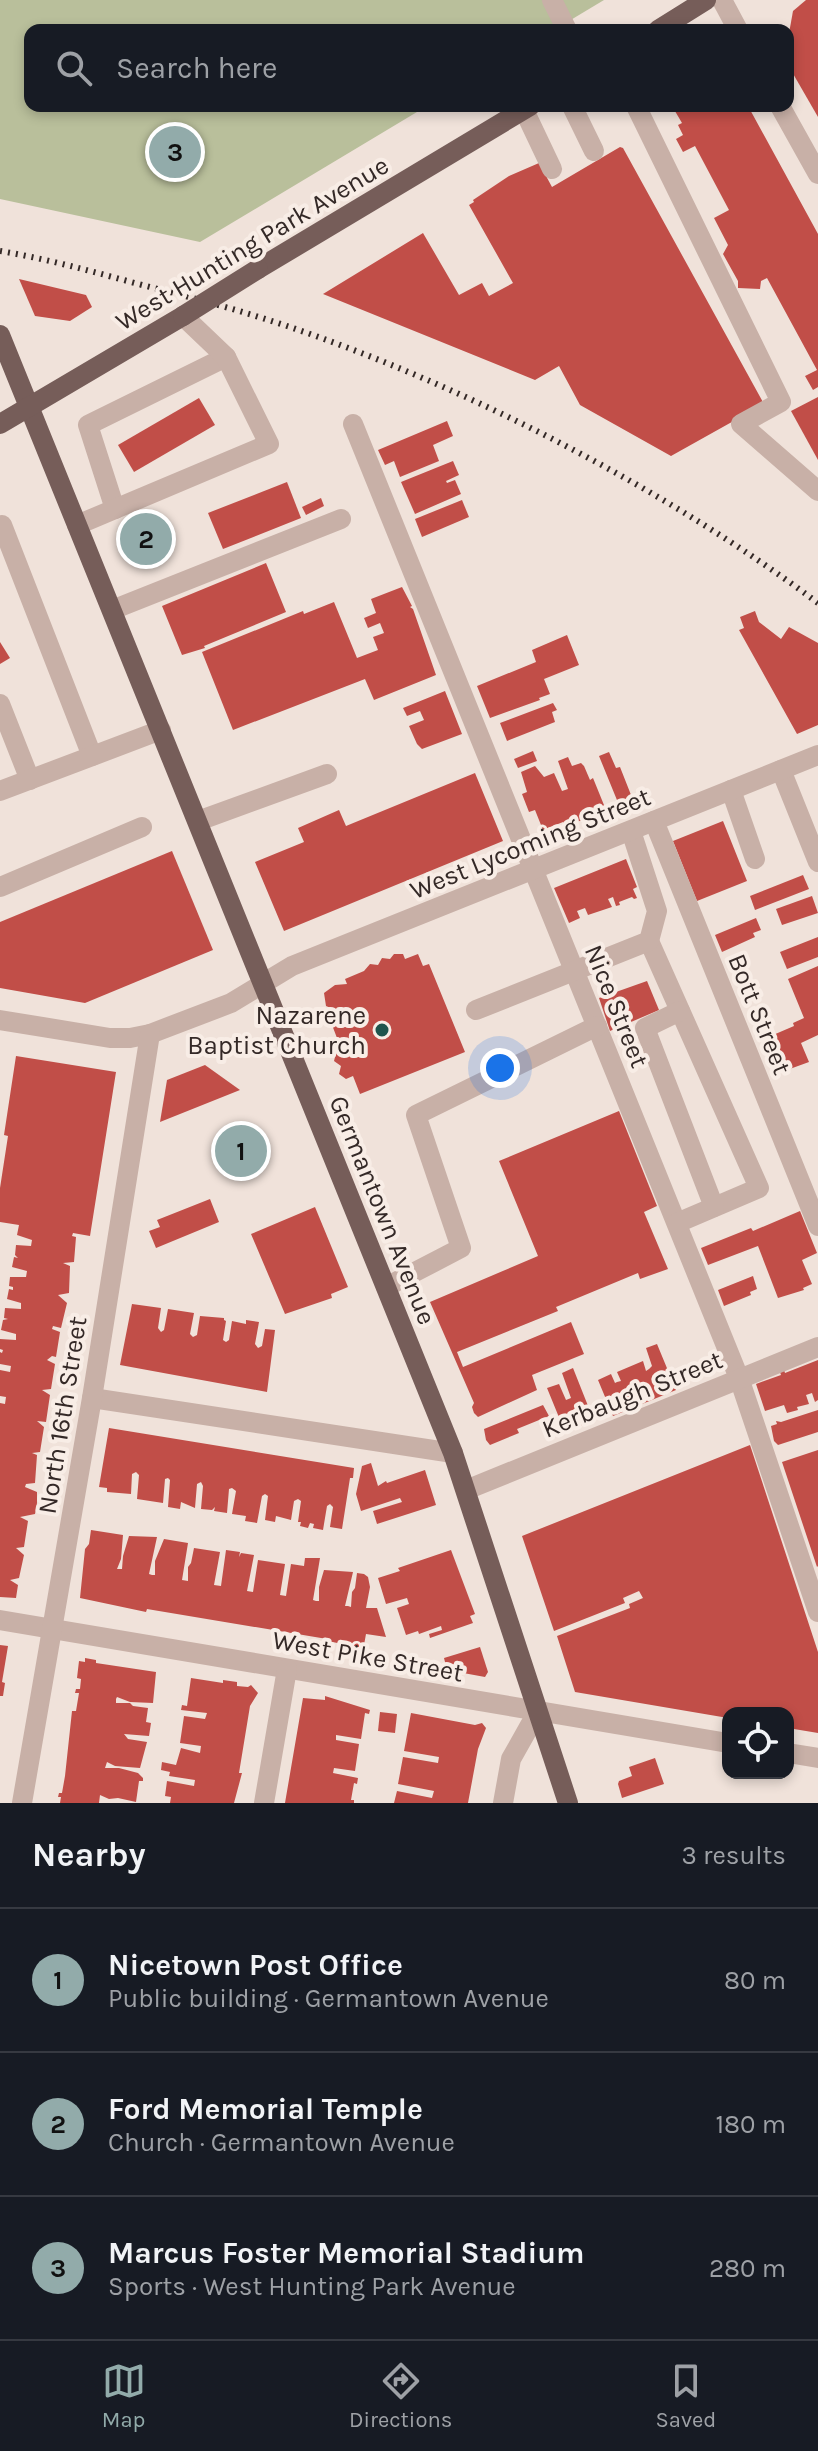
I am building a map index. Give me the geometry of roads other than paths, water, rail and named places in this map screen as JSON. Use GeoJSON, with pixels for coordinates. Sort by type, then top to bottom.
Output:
{"type":"FeatureCollection","features":[{"type":"Feature","properties":{"kind":"main road"},"geometry":{"type":"LineString","coordinates":[[668,24],[706,0]]}},
{"type":"Feature","properties":{"kind":"main road","name":"West Hunting Park Avenue"},"geometry":{"type":"LineString","coordinates":[[0,424],[520,112]]}},
{"type":"Feature","properties":{"kind":"main road","name":"Germantown Avenue"},"geometry":{"type":"LineString","coordinates":[[0,335],[453,1453],[568,1803]]}},
{"type":"Feature","properties":{"kind":"street"},"geometry":{"type":"LineString","coordinates":[[552,0],[564,24]]}},
{"type":"Feature","properties":{"kind":"street"},"geometry":{"type":"LineString","coordinates":[[722,0],[735,24]]}},
{"type":"Feature","properties":{"kind":"street"},"geometry":{"type":"LineString","coordinates":[[529,112],[552,169]]}},
{"type":"Feature","properties":{"kind":"street"},"geometry":{"type":"LineString","coordinates":[[575,112],[594,151]]}},
{"type":"Feature","properties":{"kind":"street"},"geometry":{"type":"LineString","coordinates":[[639,112],[781,402],[741,424],[818,491]]}},
{"type":"Feature","properties":{"kind":"street"},"geometry":{"type":"LineString","coordinates":[[783,112],[817,170]]}},
{"type":"Feature","properties":{"kind":"street"},"geometry":{"type":"LineString","coordinates":[[77,525],[269,444],[226,357],[183,316]]}},
{"type":"Feature","properties":{"kind":"street"},"geometry":{"type":"LineString","coordinates":[[115,509],[88,425],[226,357]]}},
{"type":"Feature","properties":{"kind":"street","name":"Nice Street"},"geometry":{"type":"LineString","coordinates":[[353,424],[739,1378],[818,1612]]}},
{"type":"Feature","properties":{"kind":"street"},"geometry":{"type":"LineString","coordinates":[[112,610],[341,519]]}},
{"type":"Feature","properties":{"kind":"street"},"geometry":{"type":"LineString","coordinates":[[0,526],[92,756]]}},
{"type":"Feature","properties":{"kind":"street"},"geometry":{"type":"LineString","coordinates":[[0,704],[30,780]]}},
{"type":"Feature","properties":{"kind":"street"},"geometry":{"type":"LineString","coordinates":[[0,791],[161,730]]}},
{"type":"Feature","properties":{"kind":"street","name":"West Lycoming Street"},"geometry":{"type":"LineString","coordinates":[[0,1020],[110,1038],[150,1034],[231,1003],[292,966],[818,755]]}},
{"type":"Feature","properties":{"kind":"street"},"geometry":{"type":"LineString","coordinates":[[781,770],[818,862]]}},
{"type":"Feature","properties":{"kind":"street"},"geometry":{"type":"LineString","coordinates":[[198,821],[327,774]]}},
{"type":"Feature","properties":{"kind":"street"},"geometry":{"type":"LineString","coordinates":[[731,790],[755,859]]}},
{"type":"Feature","properties":{"kind":"street","name":"Bott Street"},"geometry":{"type":"LineString","coordinates":[[654,821],[818,1226]]}},
{"type":"Feature","properties":{"kind":"street"},"geometry":{"type":"LineString","coordinates":[[0,887],[142,827]]}},
{"type":"Feature","properties":{"kind":"street"},"geometry":{"type":"LineString","coordinates":[[631,831],[657,911],[649,941],[759,1188],[677,1223]]}},
{"type":"Feature","properties":{"kind":"street"},"geometry":{"type":"LineString","coordinates":[[476,1010],[649,941]]}},
{"type":"Feature","properties":{"kind":"street"},"geometry":{"type":"LineString","coordinates":[[680,1011],[645,1028],[714,1207]]}},
{"type":"Feature","properties":{"kind":"street"},"geometry":{"type":"LineString","coordinates":[[386,1287],[461,1248],[416,1115],[597,1026]]}},
{"type":"Feature","properties":{"kind":"street","name":"North 16th Street"},"geometry":{"type":"LineString","coordinates":[[22,1803],[92,1398],[150,1034]]}},
{"type":"Feature","properties":{"kind":"street","name":"Kerbaugh Street"},"geometry":{"type":"LineString","coordinates":[[466,1490],[818,1347]]}},
{"type":"Feature","properties":{"kind":"street"},"geometry":{"type":"LineString","coordinates":[[92,1398],[453,1453]]}},
{"type":"Feature","properties":{"kind":"street","name":"West Pike Street"},"geometry":{"type":"LineString","coordinates":[[0,1620],[722,1742]]}},
{"type":"Feature","properties":{"kind":"street"},"geometry":{"type":"LineString","coordinates":[[264,1803],[287,1669]]}},
{"type":"Feature","properties":{"kind":"street"},"geometry":{"type":"LineString","coordinates":[[503,1803],[511,1759],[538,1711]]}},
{"type":"Feature","properties":{"kind":"street"},"geometry":{"type":"LineString","coordinates":[[794,1754],[818,1758]]}},
{"type":"Feature","properties":{"kind":"railway"},"geometry":{"type":"LineString","coordinates":[[0,251],[71,266],[251,315],[356,351],[425,379],[494,410],[631,481],[759,561],[818,603]]}},
{"type":"Feature","properties":{"kind":"place","name":"Marcus Foster Memorial Stadium"},"geometry":{"type":"Point","coordinates":[175,152]}},
{"type":"Feature","properties":{"kind":"place","name":"Ford Memorial Temple"},"geometry":{"type":"Point","coordinates":[146,539]}},
{"type":"Feature","properties":{"kind":"place","name":"Nazarene Baptist Church"},"geometry":{"type":"Point","coordinates":[382,1030]}},
{"type":"Feature","properties":{"kind":"place","name":"Nicetown Post Office"},"geometry":{"type":"Point","coordinates":[241,1151]}}]}
